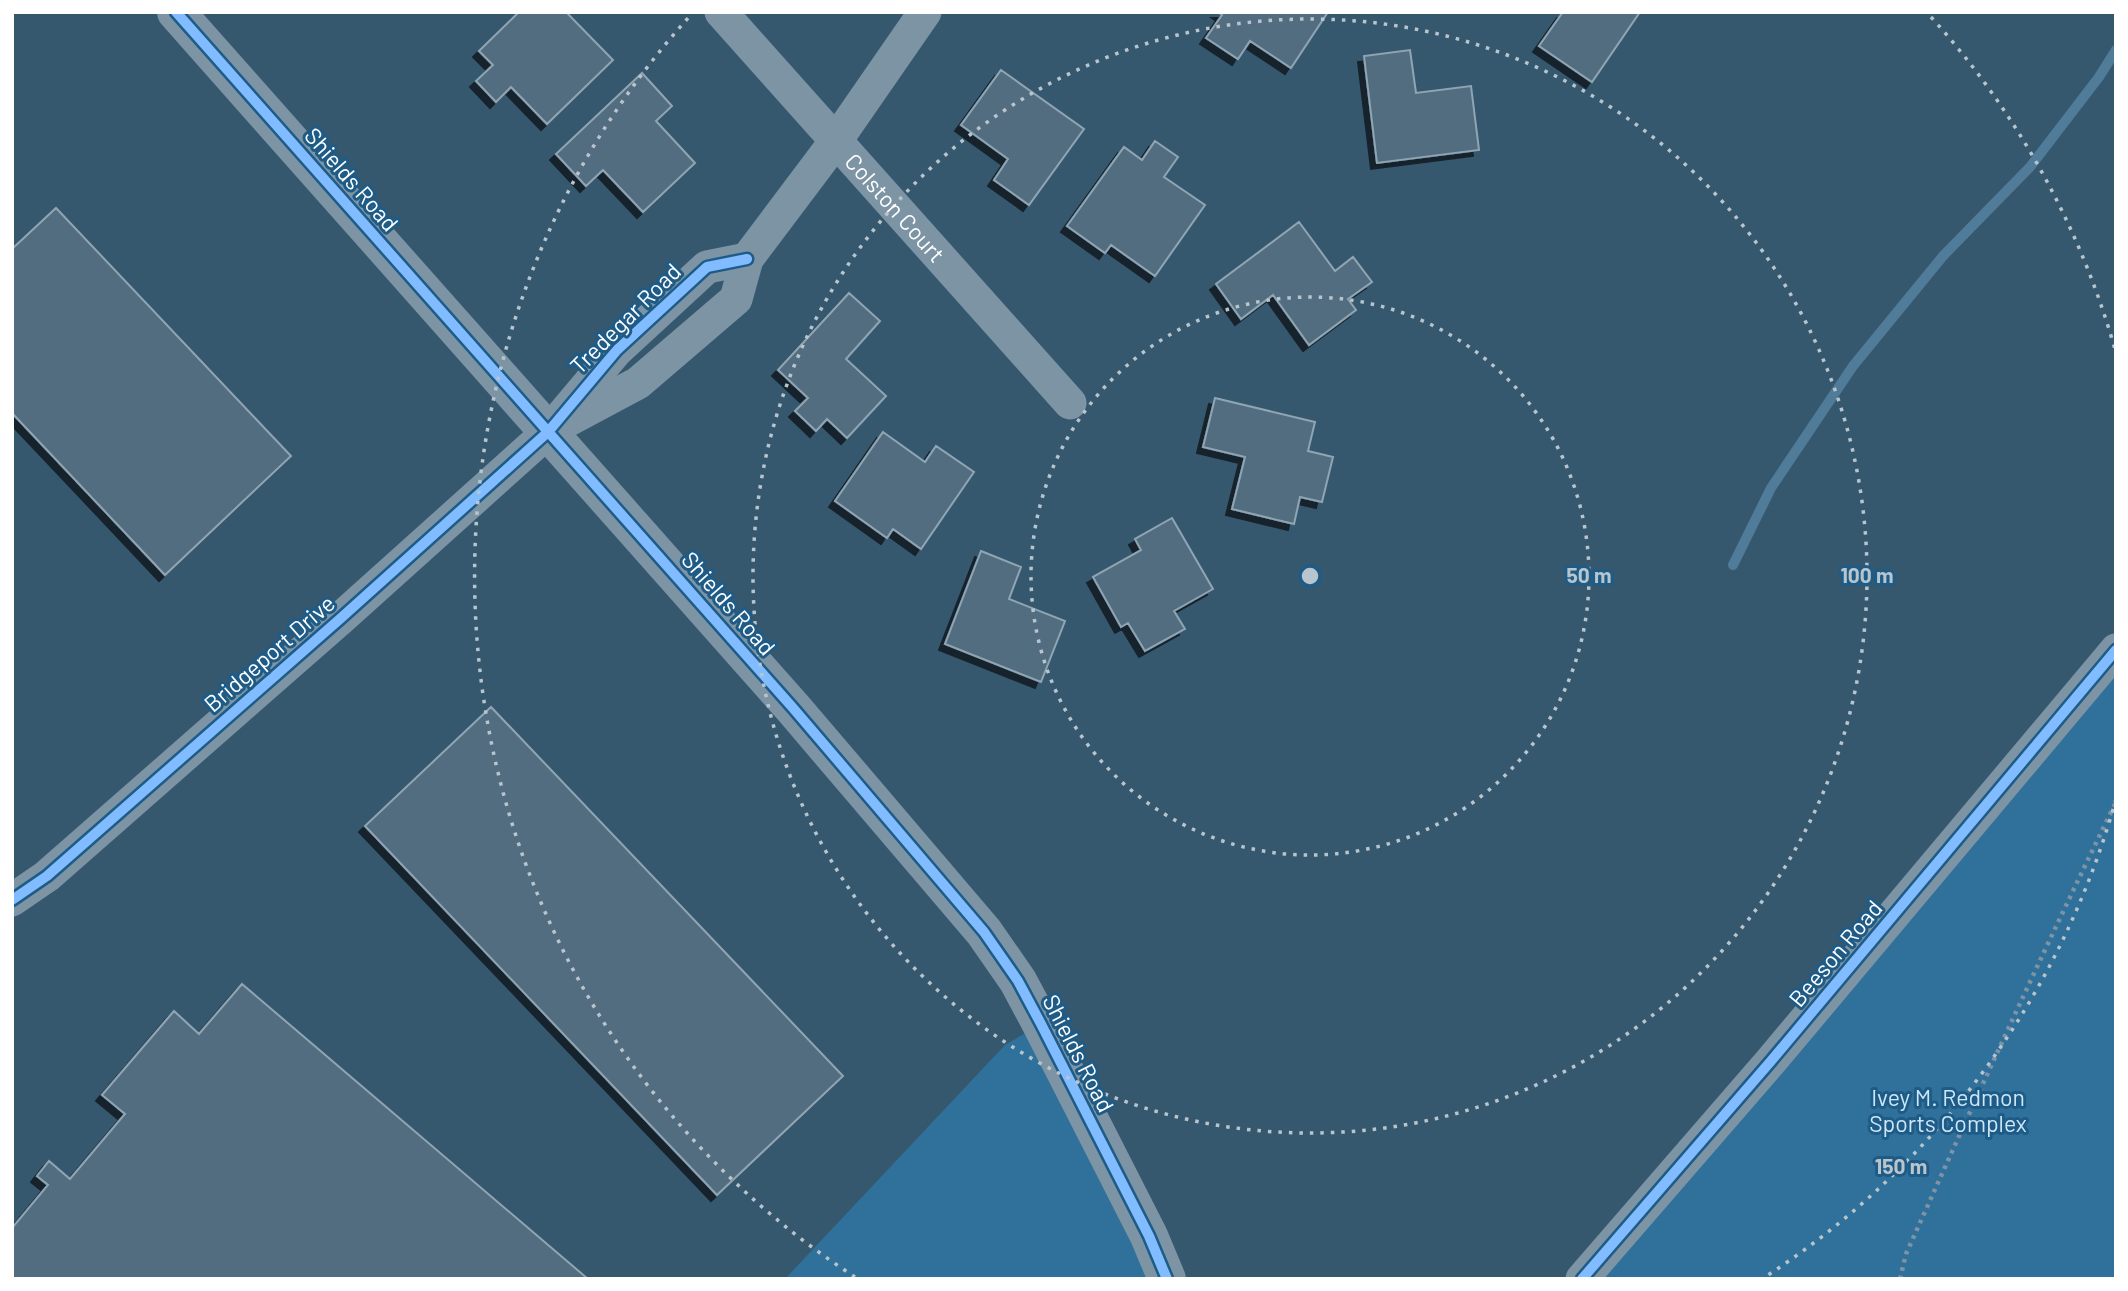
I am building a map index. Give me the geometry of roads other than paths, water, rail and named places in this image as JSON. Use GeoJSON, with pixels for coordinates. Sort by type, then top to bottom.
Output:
{"type":"FeatureCollection","features":[{"type":"Feature","properties":{"kind":"street","name":"Shields Road"},"geometry":{"type":"LineString","coordinates":[[176,12],[793,708],[984,932],[1018,981],[1041,1024],[1149,1236],[1167,1279]]}},
{"type":"Feature","properties":{"kind":"street","name":"Colston Court"},"geometry":{"type":"LineString","coordinates":[[721,12],[1070,403]]}},
{"type":"Feature","properties":{"kind":"street","name":"Tredegar Road"},"geometry":{"type":"LineString","coordinates":[[548,432],[617,350],[707,267],[747,259],[835,142],[925,12]]}},
{"type":"Feature","properties":{"kind":"street","name":"Bridgeport Drive"},"geometry":{"type":"LineString","coordinates":[[12,900],[47,876],[548,432]]}},
{"type":"Feature","properties":{"kind":"street","name":"Beeson Road"},"geometry":{"type":"LineString","coordinates":[[1582,1279],[1771,1062],[2116,650]]}},
{"type":"Feature","properties":{"kind":"waterway"},"geometry":{"type":"LineString","coordinates":[[1733,565],[1771,488],[1853,366],[1943,256],[2030,167],[2099,77],[2116,50]]}},
{"type":"Feature","properties":{"kind":"park label","name":"Ivey M. Redmon Sports Complex"},"geometry":{"type":"Point","coordinates":[1948,1110]}}]}
